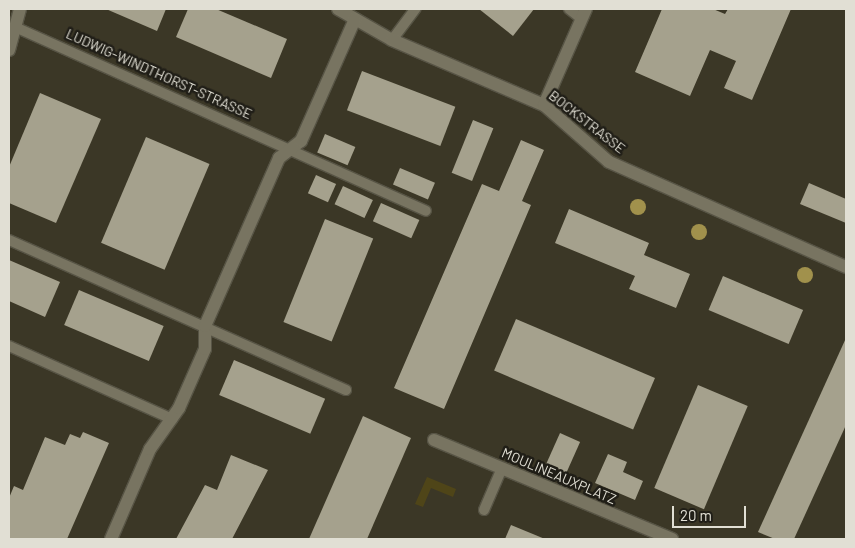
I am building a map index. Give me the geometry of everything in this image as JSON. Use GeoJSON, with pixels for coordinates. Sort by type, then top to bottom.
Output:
{"type":"FeatureCollection","features":[{"type":"Feature","properties":{"kind":"street"},"geometry":{"type":"LineString","coordinates":[[9,50],[20,9]]}},
{"type":"Feature","properties":{"kind":"street","name":"BOCKSTRASSE"},"geometry":{"type":"LineString","coordinates":[[338,9],[392,40],[544,105],[609,162],[846,267]]}},
{"type":"Feature","properties":{"kind":"street"},"geometry":{"type":"LineString","coordinates":[[544,105],[584,14]]}},
{"type":"Feature","properties":{"kind":"street"},"geometry":{"type":"LineString","coordinates":[[111,539],[150,449],[172,419],[205,349],[205,326],[279,158],[302,141],[355,19]]}},
{"type":"Feature","properties":{"kind":"street","name":"MOULINEAUXPLATZ"},"geometry":{"type":"LineString","coordinates":[[434,440],[672,539]]}},
{"type":"Feature","properties":{"kind":"lane"},"geometry":{"type":"LineString","coordinates":[[392,40],[416,9]]}},
{"type":"Feature","properties":{"kind":"lane"},"geometry":{"type":"LineString","coordinates":[[569,9],[584,14]]}},
{"type":"Feature","properties":{"kind":"lane","name":"LUDWIG-WINDTHORST-STRASSE"},"geometry":{"type":"LineString","coordinates":[[15,27],[426,210]]}},
{"type":"Feature","properties":{"kind":"lane"},"geometry":{"type":"LineString","coordinates":[[9,240],[346,390]]}},
{"type":"Feature","properties":{"kind":"lane"},"geometry":{"type":"LineString","coordinates":[[9,346],[172,419]]}},
{"type":"Feature","properties":{"kind":"lane"},"geometry":{"type":"LineString","coordinates":[[484,510],[502,468]]}},
{"type":"Feature","properties":{"kind":"shaded area"},"geometry":{"type":"Polygon","coordinates":[[[427,477],[456,489],[453,497],[431,488],[423,507],[415,504],[427,477]]]}},
{"type":"Feature","properties":{"kind":"building"},"geometry":{"type":"Polygon","coordinates":[[[106,9],[166,9],[157,31],[106,9]]]}},
{"type":"Feature","properties":{"kind":"building"},"geometry":{"type":"Polygon","coordinates":[[[188,9],[216,9],[287,39],[271,78],[176,37],[188,9]]]}},
{"type":"Feature","properties":{"kind":"building"},"geometry":{"type":"Polygon","coordinates":[[[479,9],[534,9],[513,36],[479,9]]]}},
{"type":"Feature","properties":{"kind":"building"},"geometry":{"type":"Polygon","coordinates":[[[662,9],[713,9],[725,14],[728,9],[791,9],[752,100],[724,88],[736,61],[710,50],[690,96],[635,72],[662,9]]]}},
{"type":"Feature","properties":{"kind":"building"},"geometry":{"type":"Polygon","coordinates":[[[362,71],[455,107],[440,146],[347,110],[362,71]]]}},
{"type":"Feature","properties":{"kind":"building"},"geometry":{"type":"Polygon","coordinates":[[[40,93],[101,119],[56,223],[9,203],[9,167],[40,93]]]}},
{"type":"Feature","properties":{"kind":"building"},"geometry":{"type":"Polygon","coordinates":[[[473,120],[493,128],[472,181],[452,173],[473,120]]]}},
{"type":"Feature","properties":{"kind":"building"},"geometry":{"type":"Polygon","coordinates":[[[325,134],[355,147],[348,165],[317,152],[325,134]]]}},
{"type":"Feature","properties":{"kind":"building"},"geometry":{"type":"Polygon","coordinates":[[[146,137],[210,164],[165,270],[101,243],[146,137]]]}},
{"type":"Feature","properties":{"kind":"building"},"geometry":{"type":"Polygon","coordinates":[[[521,140],[544,150],[522,201],[531,205],[444,409],[394,388],[482,184],[499,191],[521,140]]]}},
{"type":"Feature","properties":{"kind":"building"},"geometry":{"type":"Polygon","coordinates":[[[400,168],[435,183],[428,199],[393,185],[400,168]]]}},
{"type":"Feature","properties":{"kind":"building"},"geometry":{"type":"Polygon","coordinates":[[[316,175],[336,184],[328,202],[308,193],[316,175]]]}},
{"type":"Feature","properties":{"kind":"building"},"geometry":{"type":"Polygon","coordinates":[[[809,183],[846,199],[846,223],[800,204],[809,183]]]}},
{"type":"Feature","properties":{"kind":"building"},"geometry":{"type":"Polygon","coordinates":[[[343,186],[373,200],[364,218],[335,204],[343,186]]]}},
{"type":"Feature","properties":{"kind":"building"},"geometry":{"type":"Polygon","coordinates":[[[381,203],[419,220],[411,238],[373,221],[381,203]]]}},
{"type":"Feature","properties":{"kind":"building"},"geometry":{"type":"Polygon","coordinates":[[[569,209],[649,243],[644,255],[690,274],[676,308],[629,289],[635,276],[555,243],[569,209]]]}},
{"type":"Feature","properties":{"kind":"building"},"geometry":{"type":"Polygon","coordinates":[[[325,219],[373,238],[332,341],[283,322],[325,219]]]}},
{"type":"Feature","properties":{"kind":"building"},"geometry":{"type":"Polygon","coordinates":[[[9,260],[60,282],[45,317],[9,301],[9,260]]]}},
{"type":"Feature","properties":{"kind":"building"},"geometry":{"type":"Polygon","coordinates":[[[723,276],[803,310],[789,344],[709,310],[723,276]]]}},
{"type":"Feature","properties":{"kind":"building"},"geometry":{"type":"Polygon","coordinates":[[[79,290],[164,326],[149,361],[64,325],[79,290]]]}},
{"type":"Feature","properties":{"kind":"building"},"geometry":{"type":"Polygon","coordinates":[[[516,319],[655,378],[633,430],[494,371],[516,319]]]}},
{"type":"Feature","properties":{"kind":"building"},"geometry":{"type":"Polygon","coordinates":[[[846,338],[846,425],[794,539],[775,539],[758,532],[846,338]]]}},
{"type":"Feature","properties":{"kind":"building"},"geometry":{"type":"Polygon","coordinates":[[[234,360],[325,399],[310,434],[219,395],[234,360]]]}},
{"type":"Feature","properties":{"kind":"building"},"geometry":{"type":"Polygon","coordinates":[[[698,385],[748,406],[704,509],[654,488],[698,385]]]}},
{"type":"Feature","properties":{"kind":"building"},"geometry":{"type":"Polygon","coordinates":[[[363,416],[411,438],[367,539],[309,539],[363,416]]]}},
{"type":"Feature","properties":{"kind":"building"},"geometry":{"type":"Polygon","coordinates":[[[83,432],[109,443],[67,539],[9,539],[9,498],[14,486],[23,490],[45,437],[65,445],[70,434],[80,438],[83,432]]]}},
{"type":"Feature","properties":{"kind":"building"},"geometry":{"type":"Polygon","coordinates":[[[560,433],[580,442],[566,473],[546,464],[560,433]]]}},
{"type":"Feature","properties":{"kind":"building"},"geometry":{"type":"Polygon","coordinates":[[[608,454],[627,462],[623,472],[643,481],[635,500],[595,483],[608,454]]]}},
{"type":"Feature","properties":{"kind":"building"},"geometry":{"type":"Polygon","coordinates":[[[231,455],[268,470],[232,539],[176,539],[205,485],[217,490],[231,455]]]}},
{"type":"Feature","properties":{"kind":"building"},"geometry":{"type":"Polygon","coordinates":[[[511,525],[545,539],[505,539],[511,525]]]}}]}
